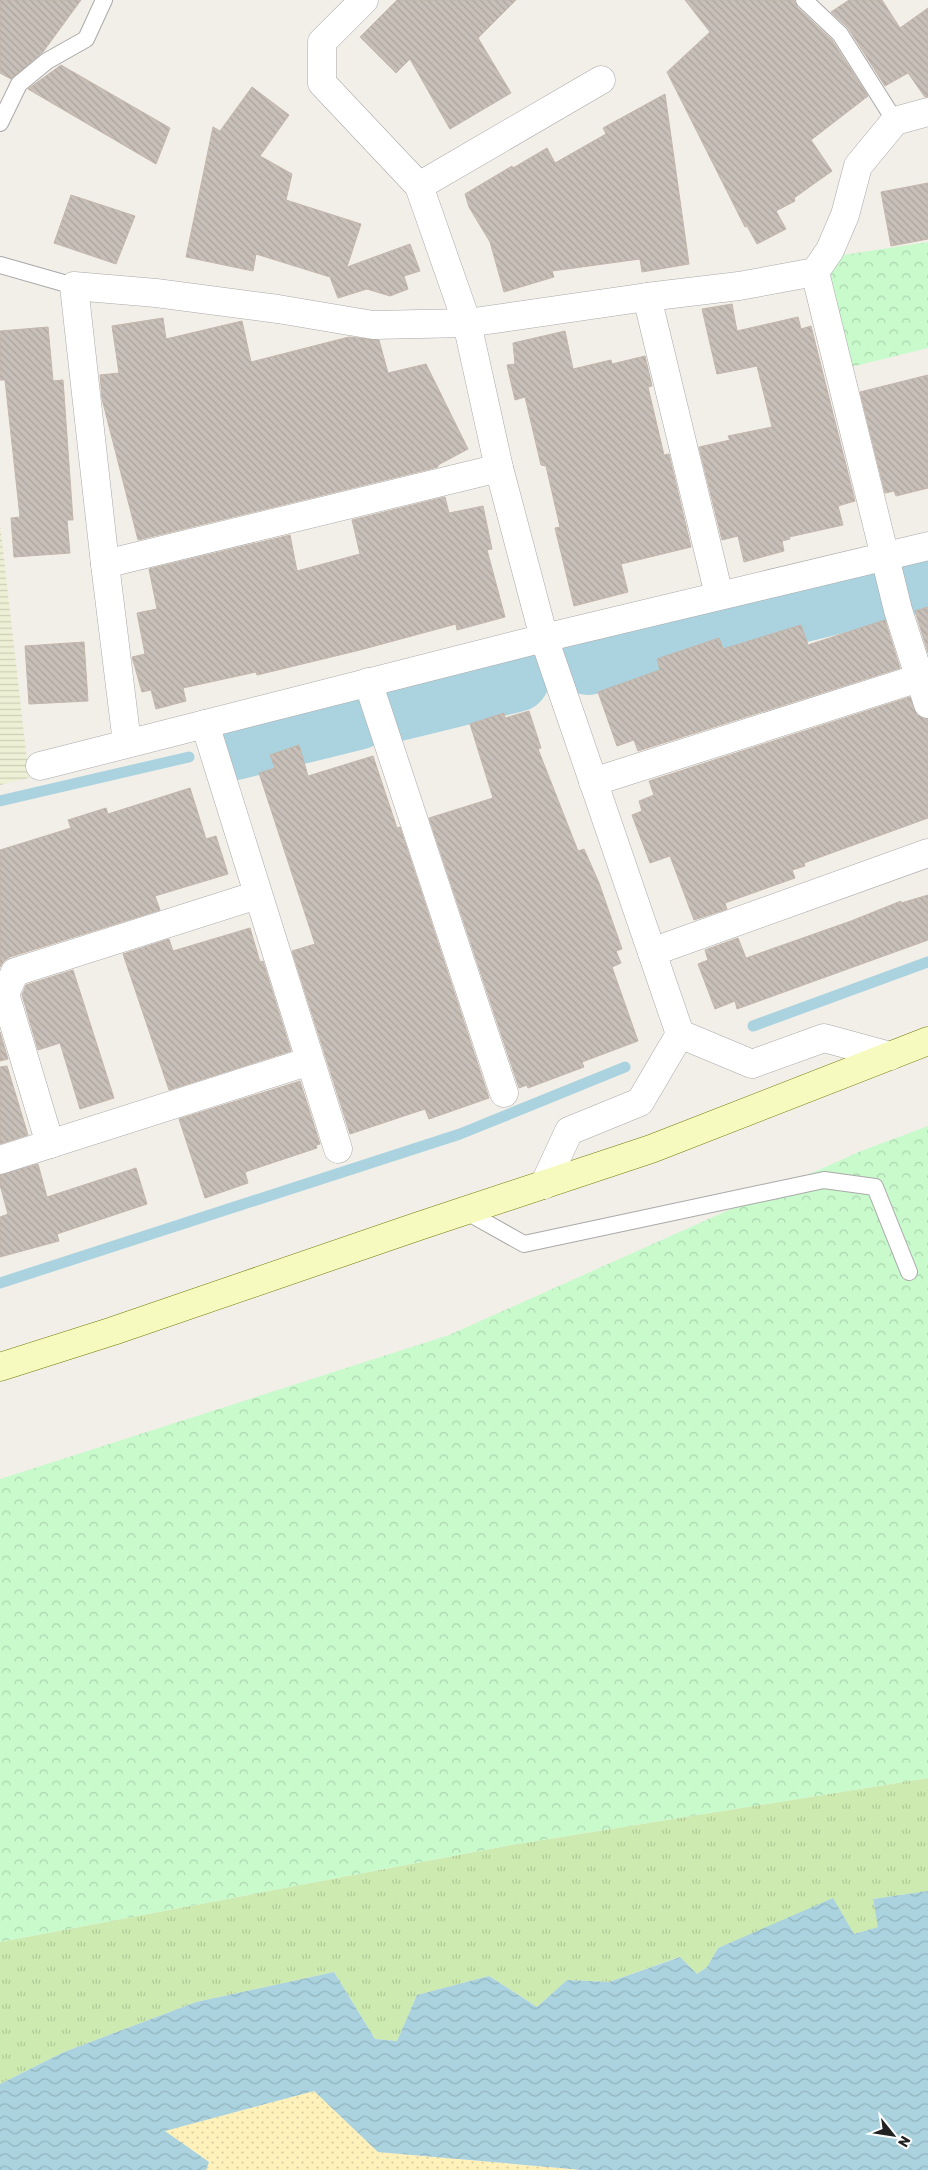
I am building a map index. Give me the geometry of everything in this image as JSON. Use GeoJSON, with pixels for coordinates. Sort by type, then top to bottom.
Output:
{"type":"FeatureCollection","features":[{"type":"Feature","properties":{"kind":"street"},"geometry":{"type":"LineString","coordinates":[[364,0],[322,42],[322,83],[419,186],[467,323],[499,468],[544,638],[680,1034],[752,1064],[824,1038],[890,1056]]}},
{"type":"Feature","properties":{"kind":"street"},"geometry":{"type":"LineString","coordinates":[[419,186],[601,80]]}},
{"type":"Feature","properties":{"kind":"street"},"geometry":{"type":"LineString","coordinates":[[127,743],[104,564],[74,286],[156,293],[278,309],[373,325],[467,323],[647,296],[740,286],[814,272],[830,250],[844,215],[858,166],[895,121],[928,112]]}},
{"type":"Feature","properties":{"kind":"street"},"geometry":{"type":"LineString","coordinates":[[814,272],[898,610],[928,704]]}},
{"type":"Feature","properties":{"kind":"street"},"geometry":{"type":"LineString","coordinates":[[647,296],[719,595]]}},
{"type":"Feature","properties":{"kind":"street"},"geometry":{"type":"LineString","coordinates":[[104,564],[499,468]]}},
{"type":"Feature","properties":{"kind":"street"},"geometry":{"type":"LineString","coordinates":[[40,766],[544,638],[928,546]]}},
{"type":"Feature","properties":{"kind":"street"},"geometry":{"type":"LineString","coordinates":[[593,782],[919,678]]}},
{"type":"Feature","properties":{"kind":"street"},"geometry":{"type":"LineString","coordinates":[[368,682],[504,1093]]}},
{"type":"Feature","properties":{"kind":"street"},"geometry":{"type":"LineString","coordinates":[[205,724],[338,1149]]}},
{"type":"Feature","properties":{"kind":"street"},"geometry":{"type":"LineString","coordinates":[[652,952],[928,853]]}},
{"type":"Feature","properties":{"kind":"street"},"geometry":{"type":"LineString","coordinates":[[50,1144],[5,994],[15,972],[257,895]]}},
{"type":"Feature","properties":{"kind":"street"},"geometry":{"type":"LineString","coordinates":[[544,1185],[569,1131],[640,1102],[680,1034]]}},
{"type":"Feature","properties":{"kind":"street"},"geometry":{"type":"LineString","coordinates":[[0,1367],[113,1331],[651,1149],[928,1041]]}},
{"type":"Feature","properties":{"kind":"street"},"geometry":{"type":"LineString","coordinates":[[0,1160],[310,1061]]}},
{"type":"Feature","properties":{"kind":"lane"},"geometry":{"type":"LineString","coordinates":[[0,123],[19,84],[47,61],[86,38],[104,0]]}},
{"type":"Feature","properties":{"kind":"lane"},"geometry":{"type":"LineString","coordinates":[[804,0],[840,34],[895,121]]}},
{"type":"Feature","properties":{"kind":"lane"},"geometry":{"type":"LineString","coordinates":[[0,265],[74,286]]}},
{"type":"Feature","properties":{"kind":"lane"},"geometry":{"type":"LineString","coordinates":[[465,1211],[524,1244],[824,1180],[833,1181],[875,1187],[909,1272]]}},
{"type":"Feature","properties":{"kind":"green space"},"geometry":{"type":"Polygon","coordinates":[[[928,242],[928,348],[847,368],[827,274],[843,255],[928,242]]]}},
{"type":"Feature","properties":{"kind":"green space"},"geometry":{"type":"Polygon","coordinates":[[[0,524],[29,778],[0,785],[0,524]]]}},
{"type":"Feature","properties":{"kind":"green space"},"geometry":{"type":"Polygon","coordinates":[[[928,1126],[928,1778],[511,1845],[0,1942],[0,1479],[449,1335],[861,1151],[928,1126]]]}},
{"type":"Feature","properties":{"kind":"green space"},"geometry":{"type":"Polygon","coordinates":[[[928,1778],[928,1891],[873,1899],[879,1927],[853,1934],[833,1899],[718,1948],[707,1967],[697,1974],[679,1957],[609,1982],[567,1980],[537,2007],[489,1976],[417,1995],[397,2041],[375,2039],[334,1972],[196,2002],[64,2052],[0,2084],[0,1942],[511,1845],[928,1778]]]}},
{"type":"Feature","properties":{"kind":"sand"},"geometry":{"type":"Polygon","coordinates":[[[314,2091],[378,2152],[583,2170],[206,2170],[209,2162],[164,2131],[314,2091]]]}},
{"type":"Feature","properties":{"kind":"water"},"geometry":{"type":"Polygon","coordinates":[[[928,1891],[928,2170],[583,2170],[378,2152],[314,2091],[165,2131],[209,2162],[206,2170],[0,2170],[0,2084],[64,2052],[196,2002],[334,1972],[375,2039],[397,2041],[417,1995],[489,1976],[537,2007],[567,1980],[609,1982],[680,1957],[697,1974],[707,1967],[718,1948],[833,1898],[854,1934],[878,1927],[873,1899],[928,1891]]]}},
{"type":"Feature","properties":{"kind":"building"},"geometry":{"type":"Polygon","coordinates":[[[0,0],[81,0],[43,52],[11,79],[0,73],[0,0]]]}},
{"type":"Feature","properties":{"kind":"building"},"geometry":{"type":"Polygon","coordinates":[[[397,0],[516,0],[478,38],[511,93],[450,129],[410,59],[396,73],[360,37],[397,0]]]}},
{"type":"Feature","properties":{"kind":"building"},"geometry":{"type":"Polygon","coordinates":[[[685,0],[794,0],[797,7],[832,40],[868,96],[811,140],[832,171],[794,198],[795,201],[776,211],[786,229],[757,244],[747,226],[745,227],[667,72],[710,32],[685,0]]]}},
{"type":"Feature","properties":{"kind":"building"},"geometry":{"type":"Polygon","coordinates":[[[849,0],[882,0],[900,28],[928,8],[928,97],[925,97],[908,73],[885,86],[848,28],[831,12],[849,0]]]}},
{"type":"Feature","properties":{"kind":"building"},"geometry":{"type":"Polygon","coordinates":[[[61,65],[170,128],[156,164],[28,89],[61,65]]]}},
{"type":"Feature","properties":{"kind":"building"},"geometry":{"type":"Polygon","coordinates":[[[252,87],[289,115],[260,156],[292,174],[286,200],[361,224],[347,267],[410,244],[420,271],[404,276],[408,289],[390,296],[367,289],[338,298],[330,277],[256,254],[253,271],[186,257],[213,127],[220,131],[252,87]]]}},
{"type":"Feature","properties":{"kind":"building"},"geometry":{"type":"Polygon","coordinates":[[[665,94],[689,264],[642,272],[640,259],[552,271],[554,277],[504,292],[490,242],[469,207],[465,194],[547,148],[555,163],[606,134],[603,128],[665,94]]]}},
{"type":"Feature","properties":{"kind":"building"},"geometry":{"type":"Polygon","coordinates":[[[928,183],[928,239],[891,246],[881,192],[928,183]]]}},
{"type":"Feature","properties":{"kind":"building"},"geometry":{"type":"Polygon","coordinates":[[[71,195],[135,216],[116,264],[54,243],[71,195]]]}},
{"type":"Feature","properties":{"kind":"building"},"geometry":{"type":"Polygon","coordinates":[[[732,304],[737,331],[798,317],[801,329],[811,326],[855,501],[838,506],[843,525],[789,537],[790,539],[782,541],[784,551],[744,562],[738,536],[722,540],[699,447],[730,440],[728,436],[772,427],[757,366],[717,374],[702,309],[732,304]]]}},
{"type":"Feature","properties":{"kind":"building"},"geometry":{"type":"Polygon","coordinates":[[[163,318],[166,339],[242,321],[251,362],[349,337],[379,340],[388,373],[426,364],[468,449],[438,465],[438,467],[138,540],[102,399],[100,375],[119,373],[112,326],[163,318]]]}},
{"type":"Feature","properties":{"kind":"building"},"geometry":{"type":"Polygon","coordinates":[[[48,327],[53,381],[63,380],[73,520],[67,520],[70,553],[14,557],[11,518],[20,517],[5,380],[0,380],[0,331],[48,327]]]}},
{"type":"Feature","properties":{"kind":"building"},"geometry":{"type":"Polygon","coordinates":[[[565,331],[573,369],[611,360],[612,364],[645,356],[652,386],[648,387],[664,455],[669,454],[691,547],[621,564],[628,592],[574,606],[555,528],[560,527],[546,466],[541,465],[525,397],[515,400],[507,365],[515,364],[513,343],[565,331]]]}},
{"type":"Feature","properties":{"kind":"building"},"geometry":{"type":"Polygon","coordinates":[[[928,375],[928,488],[896,496],[894,491],[885,493],[860,392],[928,375]]]}},
{"type":"Feature","properties":{"kind":"building"},"geometry":{"type":"Polygon","coordinates":[[[445,497],[449,513],[483,506],[492,549],[487,550],[505,617],[457,630],[456,624],[257,675],[256,672],[183,688],[186,701],[156,709],[151,690],[142,692],[132,657],[145,654],[137,613],[157,609],[149,569],[290,535],[297,571],[360,554],[352,520],[445,497]]]}},
{"type":"Feature","properties":{"kind":"building"},"geometry":{"type":"Polygon","coordinates":[[[928,607],[928,653],[915,611],[928,607]]]}},
{"type":"Feature","properties":{"kind":"building"},"geometry":{"type":"Polygon","coordinates":[[[885,620],[900,668],[638,751],[634,740],[617,746],[598,692],[660,670],[657,659],[719,638],[723,649],[801,625],[808,645],[885,620]]]}},
{"type":"Feature","properties":{"kind":"building"},"geometry":{"type":"Polygon","coordinates":[[[84,642],[88,701],[29,704],[25,646],[84,642]]]}},
{"type":"Feature","properties":{"kind":"building"},"geometry":{"type":"Polygon","coordinates":[[[910,697],[917,715],[928,719],[928,818],[804,863],[805,866],[792,870],[795,878],[725,903],[727,909],[694,920],[670,856],[650,863],[632,815],[642,811],[639,801],[654,795],[649,781],[910,697]]]}},
{"type":"Feature","properties":{"kind":"building"},"geometry":{"type":"Polygon","coordinates":[[[529,711],[541,748],[538,749],[578,851],[584,849],[599,883],[622,949],[616,951],[621,963],[612,967],[638,1041],[582,1062],[584,1067],[528,1088],[527,1085],[519,1088],[429,818],[493,798],[470,724],[504,713],[505,718],[529,711]]]}},
{"type":"Feature","properties":{"kind":"building"},"geometry":{"type":"Polygon","coordinates":[[[299,745],[308,776],[373,756],[397,828],[400,827],[489,1098],[429,1119],[425,1109],[350,1134],[292,951],[315,944],[259,773],[275,768],[270,755],[299,745]]]}},
{"type":"Feature","properties":{"kind":"building"},"geometry":{"type":"Polygon","coordinates":[[[190,788],[206,839],[216,836],[228,874],[155,896],[160,910],[10,957],[0,967],[0,850],[71,828],[68,820],[106,808],[108,814],[190,788]]]}},
{"type":"Feature","properties":{"kind":"building"},"geometry":{"type":"Polygon","coordinates":[[[928,895],[928,940],[737,1009],[735,1001],[715,1009],[698,964],[708,960],[705,950],[738,938],[746,958],[851,921],[901,901],[901,903],[928,895]]]}},
{"type":"Feature","properties":{"kind":"building"},"geometry":{"type":"Polygon","coordinates":[[[250,928],[260,962],[263,961],[291,1051],[169,1090],[123,954],[169,939],[173,951],[250,928]]]}},
{"type":"Feature","properties":{"kind":"building"},"geometry":{"type":"Polygon","coordinates":[[[73,970],[114,1098],[80,1109],[60,1043],[38,1050],[22,995],[26,985],[73,970]]]}},
{"type":"Feature","properties":{"kind":"building"},"geometry":{"type":"Polygon","coordinates":[[[0,1032],[8,1059],[0,1061],[0,1032]]]}},
{"type":"Feature","properties":{"kind":"building"},"geometry":{"type":"Polygon","coordinates":[[[7,1066],[28,1135],[0,1144],[0,1067],[7,1066]]]}},
{"type":"Feature","properties":{"kind":"building"},"geometry":{"type":"Polygon","coordinates":[[[300,1081],[320,1144],[316,1145],[317,1148],[245,1172],[248,1183],[205,1198],[179,1119],[300,1081]]]}},
{"type":"Feature","properties":{"kind":"building"},"geometry":{"type":"Polygon","coordinates":[[[38,1164],[47,1197],[136,1168],[147,1204],[57,1234],[59,1241],[0,1257],[0,1217],[8,1214],[0,1185],[0,1175],[38,1164]]]}},
{"type":"Feature","properties":{"kind":"waterway"},"geometry":{"type":"LineString","coordinates":[[910,581],[928,577]]}},
{"type":"Feature","properties":{"kind":"waterway"},"geometry":{"type":"LineString","coordinates":[[588,661],[872,591]]}},
{"type":"Feature","properties":{"kind":"waterway"},"geometry":{"type":"LineString","coordinates":[[398,707],[516,678]]}},
{"type":"Feature","properties":{"kind":"waterway"},"geometry":{"type":"LineString","coordinates":[[235,746],[357,716]]}},
{"type":"Feature","properties":{"kind":"waterway"},"geometry":{"type":"LineString","coordinates":[[0,801],[189,757]]}},
{"type":"Feature","properties":{"kind":"waterway"},"geometry":{"type":"LineString","coordinates":[[753,1026],[928,962]]}},
{"type":"Feature","properties":{"kind":"waterway"},"geometry":{"type":"LineString","coordinates":[[0,1283],[460,1134],[625,1067]]}}]}
